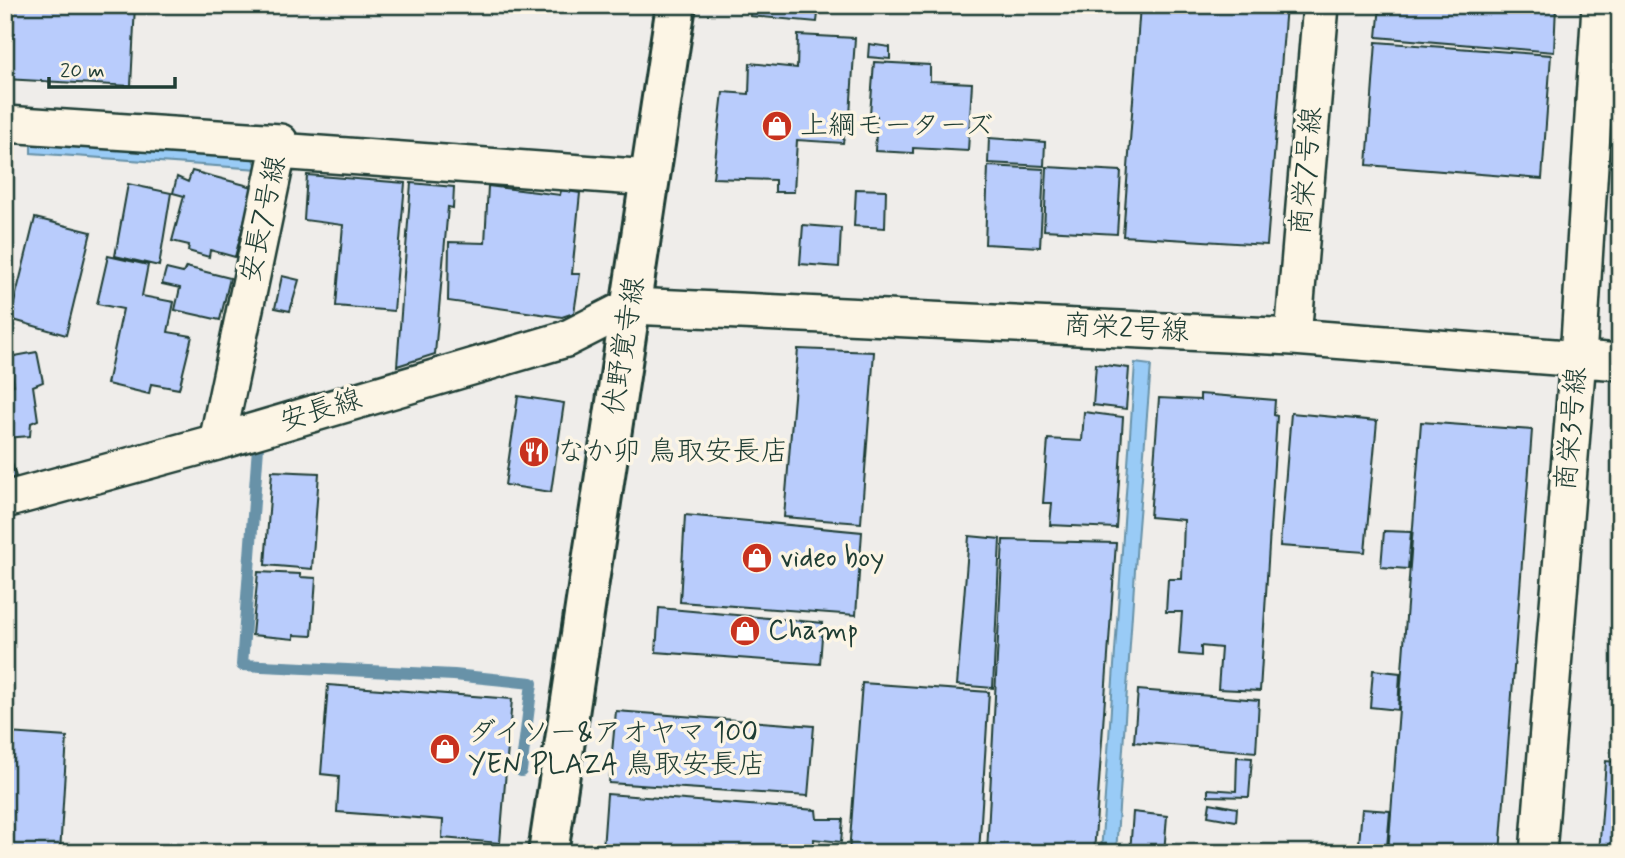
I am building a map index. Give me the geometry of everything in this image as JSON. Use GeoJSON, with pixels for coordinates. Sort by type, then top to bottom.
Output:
{"type":"FeatureCollection","features":[{"type":"Feature","properties":{"kind":"main road","name":"伏野覚寺線"},"geometry":{"type":"LineString","coordinates":[[548,853],[676,5]]}},
{"type":"Feature","properties":{"kind":"street","name":"商栄7号線"},"geometry":{"type":"LineString","coordinates":[[1293,337],[1321,5]]}},
{"type":"Feature","properties":{"kind":"street","name":"商栄3号線"},"geometry":{"type":"LineString","coordinates":[[1538,853],[1578,358],[1600,5]]}},
{"type":"Feature","properties":{"kind":"street","name":"安長7号線"},"geometry":{"type":"LineString","coordinates":[[5,124],[280,142],[217,442]]}},
{"type":"Feature","properties":{"kind":"street"},"geometry":{"type":"LineString","coordinates":[[278,151],[650,178]]}},
{"type":"Feature","properties":{"kind":"street","name":"商栄2号線"},"geometry":{"type":"LineString","coordinates":[[631,306],[1293,337],[1620,362]]}},
{"type":"Feature","properties":{"kind":"street","name":"安長線"},"geometry":{"type":"LineString","coordinates":[[5,500],[217,442],[565,339],[631,306]]}},
{"type":"Feature","properties":{"kind":"water"},"geometry":{"type":"Polygon","coordinates":[[[31,139],[249,154],[260,169],[31,153],[31,139]]]}},
{"type":"Feature","properties":{"kind":"water"},"geometry":{"type":"Polygon","coordinates":[[[1135,363],[1151,365],[1116,853],[1101,853],[1135,363]]]}},
{"type":"Feature","properties":{"kind":"building"},"geometry":{"type":"Polygon","coordinates":[[[5,5],[135,5],[131,86],[5,79],[5,5]]]}},
{"type":"Feature","properties":{"kind":"building"},"geometry":{"type":"Polygon","coordinates":[[[751,5],[819,5],[817,22],[750,16],[751,5]]]}},
{"type":"Feature","properties":{"kind":"building"},"geometry":{"type":"Polygon","coordinates":[[[1140,5],[1286,5],[1267,245],[1123,236],[1140,5]]]}},
{"type":"Feature","properties":{"kind":"building"},"geometry":{"type":"Polygon","coordinates":[[[1380,5],[1556,5],[1554,52],[1377,37],[1380,5]]]}},
{"type":"Feature","properties":{"kind":"building"},"geometry":{"type":"Polygon","coordinates":[[[798,35],[855,38],[849,131],[845,130],[843,143],[797,140],[794,192],[775,192],[775,180],[713,178],[723,92],[749,94],[750,63],[797,68],[798,35]]]}},
{"type":"Feature","properties":{"kind":"building"},"geometry":{"type":"Polygon","coordinates":[[[1376,42],[1551,55],[1542,179],[1367,165],[1376,42]]]}},
{"type":"Feature","properties":{"kind":"building"},"geometry":{"type":"Polygon","coordinates":[[[869,44],[890,47],[890,59],[868,57],[869,44]]]}},
{"type":"Feature","properties":{"kind":"building"},"geometry":{"type":"Polygon","coordinates":[[[874,62],[930,65],[930,81],[972,83],[968,151],[913,148],[913,153],[875,151],[877,116],[870,115],[874,62]]]}},
{"type":"Feature","properties":{"kind":"building"},"geometry":{"type":"Polygon","coordinates":[[[989,138],[1045,142],[1044,166],[988,163],[989,138]]]}},
{"type":"Feature","properties":{"kind":"building"},"geometry":{"type":"Polygon","coordinates":[[[988,166],[1044,169],[1040,247],[985,244],[988,166]]]}},
{"type":"Feature","properties":{"kind":"building"},"geometry":{"type":"Polygon","coordinates":[[[1047,167],[1121,171],[1117,234],[1044,230],[1047,167]]]}},
{"type":"Feature","properties":{"kind":"building"},"geometry":{"type":"Polygon","coordinates":[[[192,171],[253,187],[235,257],[210,250],[209,257],[188,251],[189,245],[172,241],[184,196],[173,193],[177,177],[188,182],[192,171]]]}},
{"type":"Feature","properties":{"kind":"building"},"geometry":{"type":"Polygon","coordinates":[[[307,175],[405,183],[394,311],[336,306],[343,225],[304,220],[307,175]]]}},
{"type":"Feature","properties":{"kind":"building"},"geometry":{"type":"Polygon","coordinates":[[[411,183],[454,187],[453,208],[448,207],[435,354],[397,366],[411,183]]]}},
{"type":"Feature","properties":{"kind":"building"},"geometry":{"type":"Polygon","coordinates":[[[128,184],[171,193],[159,266],[115,256],[128,184]]]}},
{"type":"Feature","properties":{"kind":"building"},"geometry":{"type":"Polygon","coordinates":[[[488,186],[560,195],[561,190],[580,193],[572,274],[580,274],[574,313],[562,317],[448,301],[449,242],[485,243],[488,186]]]}},
{"type":"Feature","properties":{"kind":"building"},"geometry":{"type":"Polygon","coordinates":[[[856,189],[886,190],[885,228],[854,226],[856,189]]]}},
{"type":"Feature","properties":{"kind":"building"},"geometry":{"type":"Polygon","coordinates":[[[35,218],[91,232],[66,335],[10,319],[35,218]]]}},
{"type":"Feature","properties":{"kind":"building"},"geometry":{"type":"Polygon","coordinates":[[[803,225],[841,228],[839,267],[800,264],[803,225]]]}},
{"type":"Feature","properties":{"kind":"building"},"geometry":{"type":"Polygon","coordinates":[[[108,256],[148,265],[142,296],[174,302],[168,332],[192,336],[179,389],[151,384],[149,394],[107,384],[123,309],[97,304],[108,256]]]}},
{"type":"Feature","properties":{"kind":"building"},"geometry":{"type":"Polygon","coordinates":[[[186,267],[230,278],[220,320],[175,310],[180,288],[162,284],[166,269],[183,273],[186,267]]]}},
{"type":"Feature","properties":{"kind":"building"},"geometry":{"type":"Polygon","coordinates":[[[282,276],[299,280],[290,311],[275,308],[282,276]]]}},
{"type":"Feature","properties":{"kind":"building"},"geometry":{"type":"Polygon","coordinates":[[[798,349],[874,352],[861,523],[784,517],[798,349]]]}},
{"type":"Feature","properties":{"kind":"building"},"geometry":{"type":"Polygon","coordinates":[[[37,352],[43,382],[33,386],[38,420],[31,423],[30,436],[5,438],[5,387],[14,385],[9,357],[37,352]]]}},
{"type":"Feature","properties":{"kind":"building"},"geometry":{"type":"Polygon","coordinates":[[[1096,364],[1129,368],[1126,409],[1093,405],[1096,364]]]}},
{"type":"Feature","properties":{"kind":"building"},"geometry":{"type":"Polygon","coordinates":[[[1200,394],[1275,400],[1274,415],[1277,416],[1260,691],[1218,689],[1221,648],[1201,646],[1201,656],[1179,654],[1182,612],[1166,612],[1168,579],[1182,579],[1184,520],[1150,517],[1159,398],[1200,400],[1200,394]]]}},
{"type":"Feature","properties":{"kind":"building"},"geometry":{"type":"Polygon","coordinates":[[[518,396],[564,403],[551,492],[505,485],[518,396]]]}},
{"type":"Feature","properties":{"kind":"building"},"geometry":{"type":"Polygon","coordinates":[[[1084,412],[1123,417],[1116,528],[1050,525],[1052,503],[1043,503],[1048,439],[1082,441],[1084,412]]]}},
{"type":"Feature","properties":{"kind":"building"},"geometry":{"type":"Polygon","coordinates":[[[1291,413],[1377,421],[1365,552],[1280,546],[1291,413]]]}},
{"type":"Feature","properties":{"kind":"building"},"geometry":{"type":"Polygon","coordinates":[[[1421,422],[1532,430],[1500,853],[1388,853],[1421,422]]]}},
{"type":"Feature","properties":{"kind":"building"},"geometry":{"type":"Polygon","coordinates":[[[8,449],[16,477],[5,481],[5,450],[8,449]]]}},
{"type":"Feature","properties":{"kind":"building"},"geometry":{"type":"Polygon","coordinates":[[[272,471],[319,473],[312,569],[265,565],[272,471]]]}},
{"type":"Feature","properties":{"kind":"building"},"geometry":{"type":"Polygon","coordinates":[[[685,515],[862,532],[856,615],[680,602],[685,515]]]}},
{"type":"Feature","properties":{"kind":"building"},"geometry":{"type":"Polygon","coordinates":[[[1384,531],[1411,532],[1408,569],[1381,567],[1384,531]]]}},
{"type":"Feature","properties":{"kind":"building"},"geometry":{"type":"Polygon","coordinates":[[[969,536],[1000,539],[993,688],[957,685],[969,536]]]}},
{"type":"Feature","properties":{"kind":"building"},"geometry":{"type":"Polygon","coordinates":[[[1003,540],[1116,543],[1094,853],[987,853],[1003,540]]]}},
{"type":"Feature","properties":{"kind":"building"},"geometry":{"type":"Polygon","coordinates":[[[258,572],[300,574],[300,577],[316,578],[312,636],[294,635],[294,639],[252,635],[258,572]]]}},
{"type":"Feature","properties":{"kind":"building"},"geometry":{"type":"Polygon","coordinates":[[[659,608],[823,623],[820,664],[656,652],[659,608]]]}},
{"type":"Feature","properties":{"kind":"building"},"geometry":{"type":"Polygon","coordinates":[[[1373,670],[1400,673],[1398,710],[1370,707],[1373,670]]]}},
{"type":"Feature","properties":{"kind":"building"},"geometry":{"type":"Polygon","coordinates":[[[862,683],[989,692],[979,853],[849,853],[862,683]]]}},
{"type":"Feature","properties":{"kind":"building"},"geometry":{"type":"Polygon","coordinates":[[[328,685],[512,699],[500,843],[442,838],[443,820],[337,812],[339,776],[321,774],[328,685]]]}},
{"type":"Feature","properties":{"kind":"building"},"geometry":{"type":"Polygon","coordinates":[[[1138,690],[1259,700],[1256,752],[1134,742],[1138,690]]]}},
{"type":"Feature","properties":{"kind":"building"},"geometry":{"type":"Polygon","coordinates":[[[616,711],[814,726],[808,796],[609,783],[616,711]]]}},
{"type":"Feature","properties":{"kind":"building"},"geometry":{"type":"Polygon","coordinates":[[[8,733],[67,737],[60,853],[5,853],[8,733]]]}},
{"type":"Feature","properties":{"kind":"building"},"geometry":{"type":"Polygon","coordinates":[[[1618,739],[1620,853],[1599,853],[1606,761],[1616,762],[1618,739]]]}},
{"type":"Feature","properties":{"kind":"building"},"geometry":{"type":"Polygon","coordinates":[[[1237,757],[1252,758],[1249,797],[1208,796],[1208,789],[1236,791],[1237,757]]]}},
{"type":"Feature","properties":{"kind":"building"},"geometry":{"type":"Polygon","coordinates":[[[607,794],[816,810],[817,819],[843,819],[841,842],[814,839],[813,853],[643,853],[603,849],[607,794]]]}},
{"type":"Feature","properties":{"kind":"building"},"geometry":{"type":"Polygon","coordinates":[[[1210,803],[1237,808],[1236,821],[1208,816],[1210,803]]]}},
{"type":"Feature","properties":{"kind":"building"},"geometry":{"type":"Polygon","coordinates":[[[1362,809],[1390,811],[1387,847],[1359,844],[1362,809]]]}},
{"type":"Feature","properties":{"kind":"building"},"geometry":{"type":"Polygon","coordinates":[[[1133,812],[1167,816],[1164,853],[1130,853],[1133,812]]]}},
{"type":"Feature","properties":{"kind":"waterway"},"geometry":{"type":"LineString","coordinates":[[258,447],[242,665],[454,675],[532,683],[521,771]]}},
{"type":"Feature","properties":{"kind":"place","name":"上綱モーターズ"},"geometry":{"type":"Point","coordinates":[777,126]}},
{"type":"Feature","properties":{"kind":"place","name":"なか卯 鳥取安長店"},"geometry":{"type":"Point","coordinates":[534,452]}},
{"type":"Feature","properties":{"kind":"place","name":"video boy"},"geometry":{"type":"Point","coordinates":[757,558]}},
{"type":"Feature","properties":{"kind":"place","name":"Champ"},"geometry":{"type":"Point","coordinates":[745,631]}},
{"type":"Feature","properties":{"kind":"place","name":"ダイソー&アオヤマ 100 YEN PLAZA 鳥取安長店"},"geometry":{"type":"Point","coordinates":[445,749]}}]}
